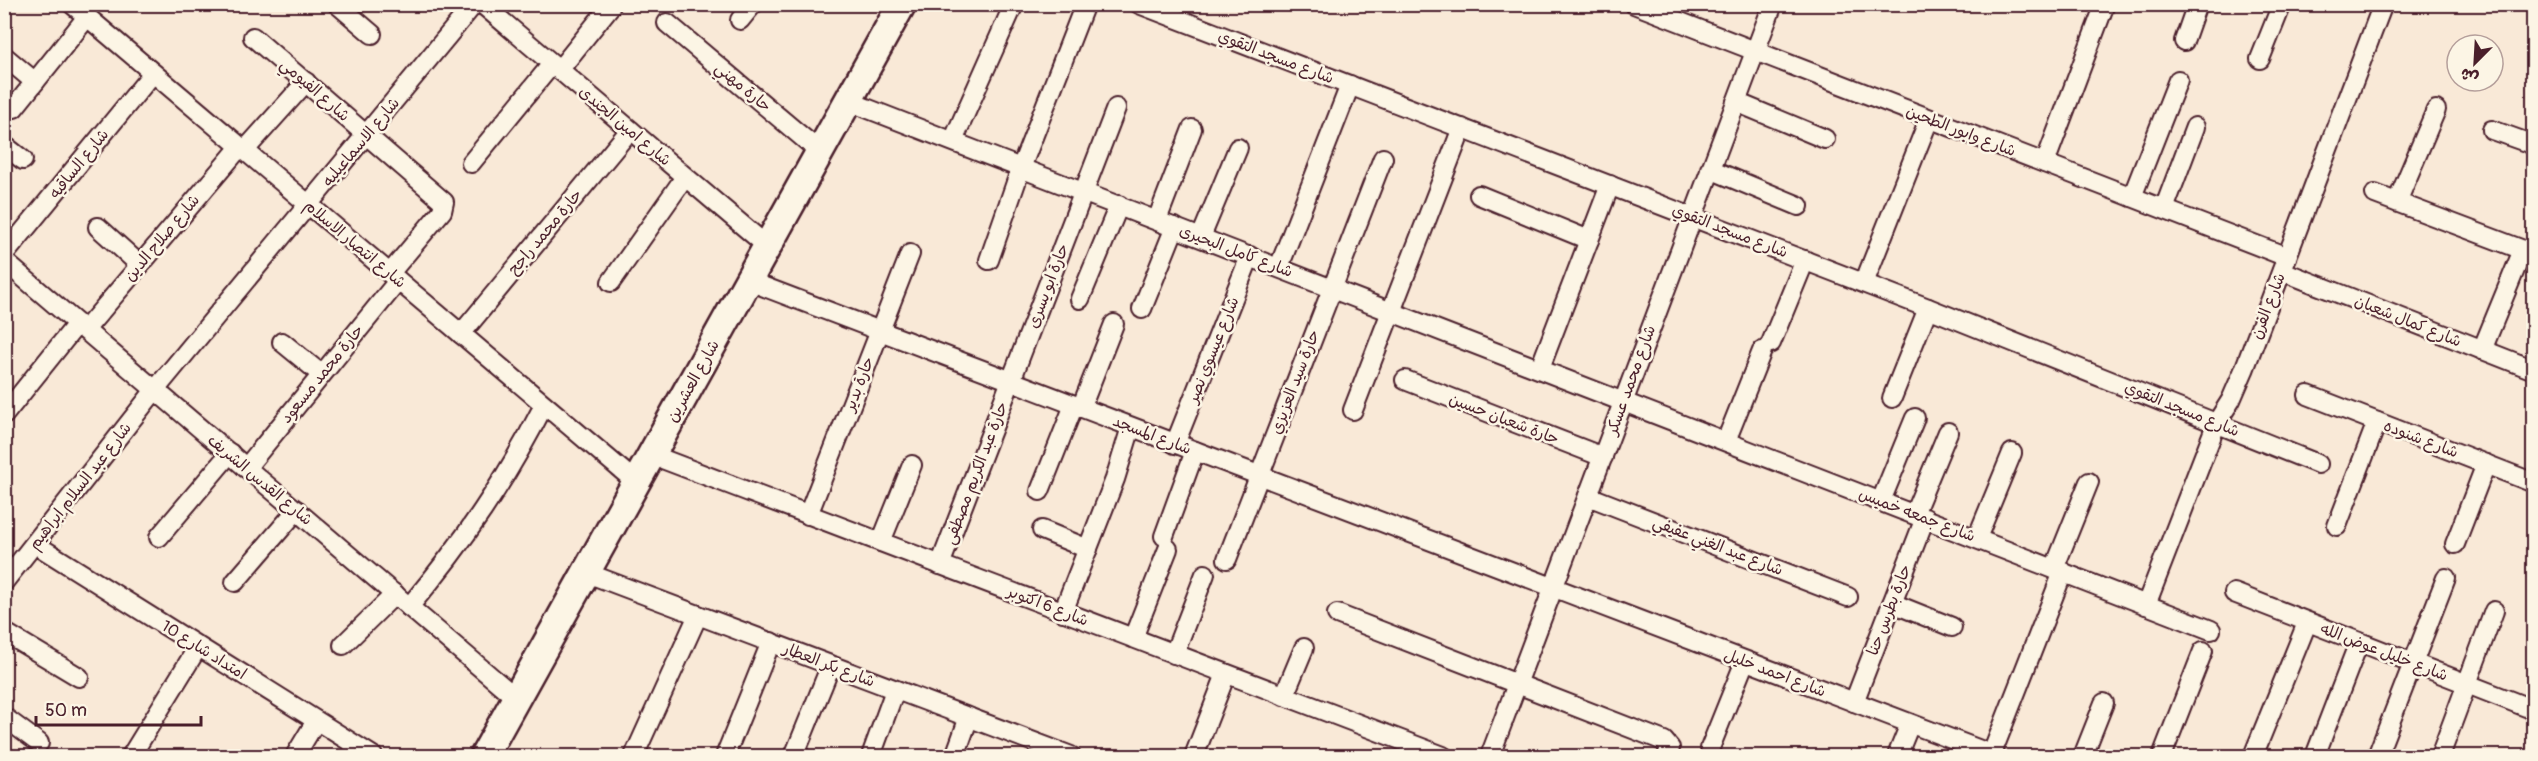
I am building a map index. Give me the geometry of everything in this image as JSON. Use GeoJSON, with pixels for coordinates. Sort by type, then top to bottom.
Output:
{"type":"FeatureCollection","features":[{"type":"Feature","properties":{"kind":"main road","name":"شارع العشرين"},"geometry":{"type":"LineString","coordinates":[[484,756],[902,4]]}},
{"type":"Feature","properties":{"kind":"street","name":"شارع انتصار الاسلام"},"geometry":{"type":"LineString","coordinates":[[72,4],[637,483]]}},
{"type":"Feature","properties":{"kind":"street"},"geometry":{"type":"LineString","coordinates":[[338,4],[372,34]]}},
{"type":"Feature","properties":{"kind":"street","name":"شارع الاسماعيليه"},"geometry":{"type":"LineString","coordinates":[[155,390],[474,4]]}},
{"type":"Feature","properties":{"kind":"street","name":"شارع امين الجندى"},"geometry":{"type":"LineString","coordinates":[[482,4],[768,247]]}},
{"type":"Feature","properties":{"kind":"street"},"geometry":{"type":"LineString","coordinates":[[471,163],[612,4]]}},
{"type":"Feature","properties":{"kind":"street"},"geometry":{"type":"LineString","coordinates":[[740,20],[753,4]]}},
{"type":"Feature","properties":{"kind":"street"},"geometry":{"type":"LineString","coordinates":[[953,141],[1014,4]]}},
{"type":"Feature","properties":{"kind":"street"},"geometry":{"type":"LineString","coordinates":[[989,260],[1021,168],[1085,4]]}},
{"type":"Feature","properties":{"kind":"street","name":"شارع مسجد التقوي"},"geometry":{"type":"LineString","coordinates":[[1139,4],[1805,260],[2319,464]]}},
{"type":"Feature","properties":{"kind":"street","name":"شارع محمد عسكر"},"geometry":{"type":"LineString","coordinates":[[1490,756],[1773,4]]}},
{"type":"Feature","properties":{"kind":"street"},"geometry":{"type":"LineString","coordinates":[[2045,163],[2105,4]]}},
{"type":"Feature","properties":{"kind":"street"},"geometry":{"type":"LineString","coordinates":[[2184,41],[2197,4]]}},
{"type":"Feature","properties":{"kind":"street"},"geometry":{"type":"LineString","coordinates":[[2260,59],[2282,4]]}},
{"type":"Feature","properties":{"kind":"street","name":"شارع الفرن"},"geometry":{"type":"LineString","coordinates":[[2146,604],[2217,422],[2231,400],[2244,370],[2383,4]]}},
{"type":"Feature","properties":{"kind":"street","name":"شارع وابور الطحين"},"geometry":{"type":"LineString","coordinates":[[1642,6],[2164,209],[2284,264]]}},
{"type":"Feature","properties":{"kind":"street"},"geometry":{"type":"LineString","coordinates":[[14,108],[87,17]]}},
{"type":"Feature","properties":{"kind":"street","name":"حارة مهني"},"geometry":{"type":"LineString","coordinates":[[667,23],[820,152]]}},
{"type":"Feature","properties":{"kind":"street","name":"شارع الفيومي"},"geometry":{"type":"LineString","coordinates":[[254,37],[444,202],[442,211],[394,277]]}},
{"type":"Feature","properties":{"kind":"street"},"geometry":{"type":"LineString","coordinates":[[4,56],[35,82]]}},
{"type":"Feature","properties":{"kind":"street","name":"شارع الساقيه"},"geometry":{"type":"LineString","coordinates":[[4,255],[153,73]]}},
{"type":"Feature","properties":{"kind":"street"},"geometry":{"type":"LineString","coordinates":[[2132,197],[2178,80]]}},
{"type":"Feature","properties":{"kind":"street","name":"شارع صلاح الدين"},"geometry":{"type":"LineString","coordinates":[[4,416],[242,148],[306,82]]}},
{"type":"Feature","properties":{"kind":"street"},"geometry":{"type":"LineString","coordinates":[[1279,267],[1350,85]]}},
{"type":"Feature","properties":{"kind":"street","name":"شارع كامل البحيرى"},"geometry":{"type":"LineString","coordinates":[[849,101],[1623,401]]}},
{"type":"Feature","properties":{"kind":"street"},"geometry":{"type":"LineString","coordinates":[[1736,102],[1826,139]]}},
{"type":"Feature","properties":{"kind":"street","name":"حارة ابو يسرى"},"geometry":{"type":"LineString","coordinates":[[1011,381],[1116,108]]}},
{"type":"Feature","properties":{"kind":"street"},"geometry":{"type":"LineString","coordinates":[[2397,202],[2436,110]]}},
{"type":"Feature","properties":{"kind":"street"},"geometry":{"type":"LineString","coordinates":[[1864,283],[1929,119]]}},
{"type":"Feature","properties":{"kind":"street"},"geometry":{"type":"LineString","coordinates":[[2164,209],[2195,127]]}},
{"type":"Feature","properties":{"kind":"street"},"geometry":{"type":"LineString","coordinates":[[1353,410],[1462,128]]}},
{"type":"Feature","properties":{"kind":"street"},"geometry":{"type":"LineString","coordinates":[[1157,220],[1192,129]]}},
{"type":"Feature","properties":{"kind":"street","name":"حارة محمد راجح"},"geometry":{"type":"LineString","coordinates":[[461,334],[630,130]]}},
{"type":"Feature","properties":{"kind":"street"},"geometry":{"type":"LineString","coordinates":[[2492,130],[2534,145]]}},
{"type":"Feature","properties":{"kind":"street"},"geometry":{"type":"LineString","coordinates":[[4,145],[23,160]]}},
{"type":"Feature","properties":{"kind":"street"},"geometry":{"type":"LineString","coordinates":[[1201,237],[1238,148]]}},
{"type":"Feature","properties":{"kind":"street","name":"حارة سيد العزيزي"},"geometry":{"type":"LineString","coordinates":[[1227,559],[1383,158]]}},
{"type":"Feature","properties":{"kind":"street"},"geometry":{"type":"LineString","coordinates":[[1710,169],[1799,206]]}},
{"type":"Feature","properties":{"kind":"street"},"geometry":{"type":"LineString","coordinates":[[611,282],[685,177]]}},
{"type":"Feature","properties":{"kind":"street"},"geometry":{"type":"LineString","coordinates":[[1540,368],[1610,185]]}},
{"type":"Feature","properties":{"kind":"street"},"geometry":{"type":"LineString","coordinates":[[2375,194],[2528,252],[2482,350]]}},
{"type":"Feature","properties":{"kind":"street"},"geometry":{"type":"LineString","coordinates":[[1479,195],[1589,240]]}},
{"type":"Feature","properties":{"kind":"street"},"geometry":{"type":"LineString","coordinates":[[1080,299],[1119,206]]}},
{"type":"Feature","properties":{"kind":"street"},"geometry":{"type":"LineString","coordinates":[[98,227],[140,265]]}},
{"type":"Feature","properties":{"kind":"street"},"geometry":{"type":"LineString","coordinates":[[1142,309],[1175,227]]}},
{"type":"Feature","properties":{"kind":"street","name":"حارة بدير"},"geometry":{"type":"LineString","coordinates":[[808,514],[910,254]]}},
{"type":"Feature","properties":{"kind":"street","name":"شارع عيسوي نصر"},"geometry":{"type":"LineString","coordinates":[[1175,444],[1250,256]]}},
{"type":"Feature","properties":{"kind":"street"},"geometry":{"type":"LineString","coordinates":[[1726,441],[1805,260]]}},
{"type":"Feature","properties":{"kind":"street","name":"شارع القدس الشريف"},"geometry":{"type":"LineString","coordinates":[[4,261],[516,698]]}},
{"type":"Feature","properties":{"kind":"street","name":"شارع كمال شعبان"},"geometry":{"type":"LineString","coordinates":[[2284,264],[2482,350],[2534,370]]}},
{"type":"Feature","properties":{"kind":"street","name":"حارة محمد مسعود"},"geometry":{"type":"LineString","coordinates":[[246,468],[394,277]]}},
{"type":"Feature","properties":{"kind":"street","name":"شارع المسجد"},"geometry":{"type":"LineString","coordinates":[[749,281],[1555,588]]}},
{"type":"Feature","properties":{"kind":"street"},"geometry":{"type":"LineString","coordinates":[[1892,398],[1928,308]]}},
{"type":"Feature","properties":{"kind":"street"},"geometry":{"type":"LineString","coordinates":[[1040,491],[1114,324]]}},
{"type":"Feature","properties":{"kind":"street"},"geometry":{"type":"LineString","coordinates":[[282,342],[321,374]]}},
{"type":"Feature","properties":{"kind":"street","name":"حارة شعبان حسين"},"geometry":{"type":"LineString","coordinates":[[1405,380],[1603,457]]}},
{"type":"Feature","properties":{"kind":"street","name":"حارة عبد الكريم مصطفى"},"geometry":{"type":"LineString","coordinates":[[940,565],[1011,381]]}},
{"type":"Feature","properties":{"kind":"street","name":"شارع عبد السلام ابراهيم"},"geometry":{"type":"LineString","coordinates":[[4,582],[155,390]]}},
{"type":"Feature","properties":{"kind":"street","name":"شارع شنوده"},"geometry":{"type":"LineString","coordinates":[[2308,395],[2534,483]]}},
{"type":"Feature","properties":{"kind":"street","name":"شارع جمعه خميس"},"geometry":{"type":"LineString","coordinates":[[1623,401],[2211,630]]}},
{"type":"Feature","properties":{"kind":"street"},"geometry":{"type":"LineString","coordinates":[[410,606],[449,560],[485,511],[517,459],[544,405]]}},
{"type":"Feature","properties":{"kind":"street"},"geometry":{"type":"LineString","coordinates":[[1881,501],[1915,418]]}},
{"type":"Feature","properties":{"kind":"street"},"geometry":{"type":"LineString","coordinates":[[2337,526],[2377,422]]}},
{"type":"Feature","properties":{"kind":"street"},"geometry":{"type":"LineString","coordinates":[[1063,612],[1115,479],[1131,427]]}},
{"type":"Feature","properties":{"kind":"street","name":"حارة بطرس حنا"},"geometry":{"type":"LineString","coordinates":[[1854,702],[1892,603],[1948,432]]}},
{"type":"Feature","properties":{"kind":"street"},"geometry":{"type":"LineString","coordinates":[[1133,638],[1195,451]]}},
{"type":"Feature","properties":{"kind":"street"},"geometry":{"type":"LineString","coordinates":[[159,537],[230,453]]}},
{"type":"Feature","properties":{"kind":"street"},"geometry":{"type":"LineString","coordinates":[[1977,538],[2012,453]]}},
{"type":"Feature","properties":{"kind":"street","name":"شارع 6 اكتوبر"},"geometry":{"type":"LineString","coordinates":[[652,455],[1443,756]]}},
{"type":"Feature","properties":{"kind":"street"},"geometry":{"type":"LineString","coordinates":[[2455,544],[2486,464]]}},
{"type":"Feature","properties":{"kind":"street"},"geometry":{"type":"LineString","coordinates":[[881,542],[912,465]]}},
{"type":"Feature","properties":{"kind":"street"},"geometry":{"type":"LineString","coordinates":[[1993,756],[2089,483]]}},
{"type":"Feature","properties":{"kind":"street","name":"شارع عبد الغني عفيفي"},"geometry":{"type":"LineString","coordinates":[[1588,496],[1848,597]]}},
{"type":"Feature","properties":{"kind":"street"},"geometry":{"type":"LineString","coordinates":[[235,582],[297,510]]}},
{"type":"Feature","properties":{"kind":"street"},"geometry":{"type":"LineString","coordinates":[[1042,530],[1088,549]]}},
{"type":"Feature","properties":{"kind":"street","name":"امتداد شارع 10"},"geometry":{"type":"LineString","coordinates":[[35,544],[373,756]]}},
{"type":"Feature","properties":{"kind":"street","name":"شارع بكر العطار"},"geometry":{"type":"LineString","coordinates":[[587,573],[1071,756]]}},
{"type":"Feature","properties":{"kind":"street"},"geometry":{"type":"LineString","coordinates":[[1174,654],[1205,574]]}},
{"type":"Feature","properties":{"kind":"street"},"geometry":{"type":"LineString","coordinates":[[2377,756],[2446,578]]}},
{"type":"Feature","properties":{"kind":"street","name":"شارع احمد خليل"},"geometry":{"type":"LineString","coordinates":[[1555,588],[1993,756]]}},
{"type":"Feature","properties":{"kind":"street","name":"شارع خليل عوض الله"},"geometry":{"type":"LineString","coordinates":[[2234,593],[2534,710]]}},
{"type":"Feature","properties":{"kind":"street"},"geometry":{"type":"LineString","coordinates":[[343,645],[395,594]]}},
{"type":"Feature","properties":{"kind":"street"},"geometry":{"type":"LineString","coordinates":[[1892,603],[1952,627]]}},
{"type":"Feature","properties":{"kind":"street"},"geometry":{"type":"LineString","coordinates":[[2440,756],[2494,611]]}},
{"type":"Feature","properties":{"kind":"street"},"geometry":{"type":"LineString","coordinates":[[1337,614],[1518,682],[1664,741],[1670,748],[1667,756]]}},
{"type":"Feature","properties":{"kind":"street"},"geometry":{"type":"LineString","coordinates":[[634,756],[698,615]]}},
{"type":"Feature","properties":{"kind":"street"},"geometry":{"type":"LineString","coordinates":[[2253,756],[2307,623]]}},
{"type":"Feature","properties":{"kind":"street"},"geometry":{"type":"LineString","coordinates":[[4,632],[79,677]]}},
{"type":"Feature","properties":{"kind":"street"},"geometry":{"type":"LineString","coordinates":[[725,756],[771,642]]}},
{"type":"Feature","properties":{"kind":"street"},"geometry":{"type":"LineString","coordinates":[[2315,756],[2359,642]]}},
{"type":"Feature","properties":{"kind":"street"},"geometry":{"type":"LineString","coordinates":[[131,756],[198,646]]}},
{"type":"Feature","properties":{"kind":"street"},"geometry":{"type":"LineString","coordinates":[[1284,696],[1304,648]]}},
{"type":"Feature","properties":{"kind":"street"},"geometry":{"type":"LineString","coordinates":[[2162,756],[2203,651]]}},
{"type":"Feature","properties":{"kind":"street"},"geometry":{"type":"LineString","coordinates":[[1710,748],[1745,661]]}},
{"type":"Feature","properties":{"kind":"street"},"geometry":{"type":"LineString","coordinates":[[794,756],[831,665]]}},
{"type":"Feature","properties":{"kind":"street"},"geometry":{"type":"LineString","coordinates":[[1194,756],[1226,674]]}},
{"type":"Feature","properties":{"kind":"street"},"geometry":{"type":"LineString","coordinates":[[871,756],[895,690]]}},
{"type":"Feature","properties":{"kind":"street"},"geometry":{"type":"LineString","coordinates":[[2083,756],[2104,703]]}},
{"type":"Feature","properties":{"kind":"street"},"geometry":{"type":"LineString","coordinates":[[4,717],[39,743]]}},
{"type":"Feature","properties":{"kind":"street"},"geometry":{"type":"LineString","coordinates":[[955,756],[969,717]]}},
{"type":"Feature","properties":{"kind":"street"},"geometry":{"type":"LineString","coordinates":[[295,756],[316,721]]}},
{"type":"Feature","properties":{"kind":"street"},"geometry":{"type":"LineString","coordinates":[[1897,756],[1910,724]]}}]}
